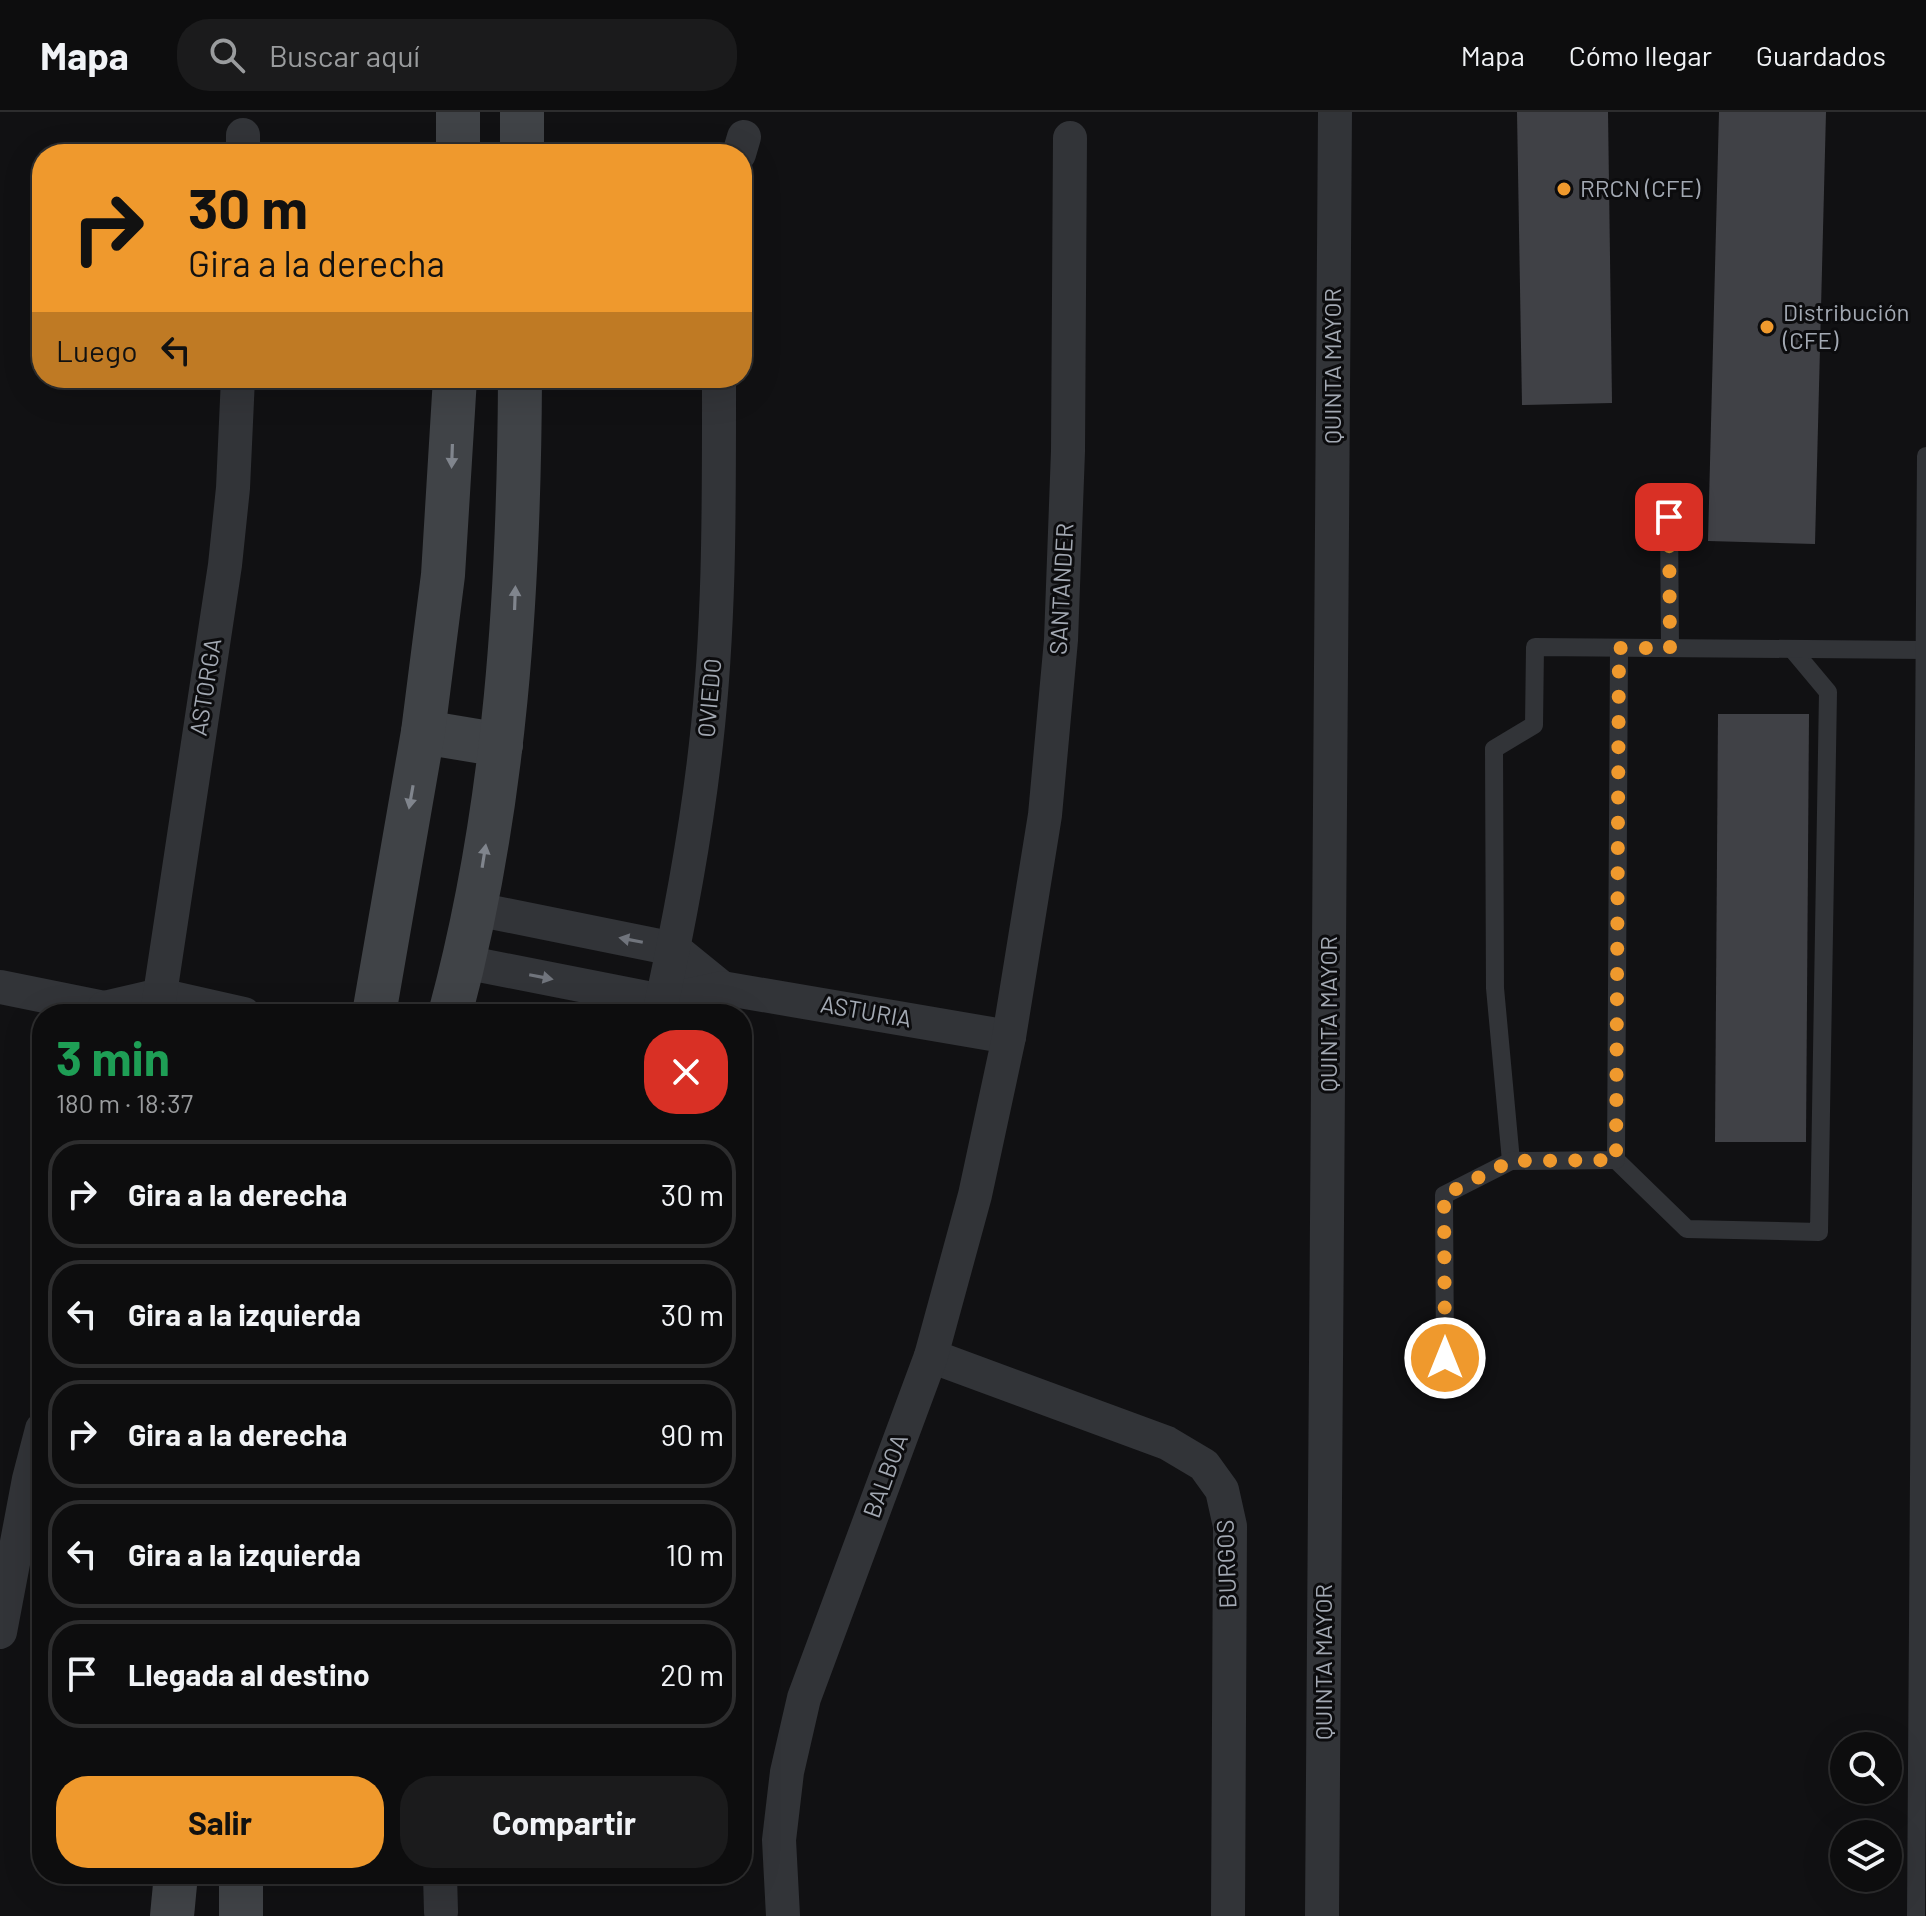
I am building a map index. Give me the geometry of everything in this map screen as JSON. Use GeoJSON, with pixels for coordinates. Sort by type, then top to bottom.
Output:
{"type":"FeatureCollection","features":[{"type":"Feature","properties":{"kind":"street"},"geometry":{"type":"LineString","coordinates":[[458,112],[458,144]]}},
{"type":"Feature","properties":{"kind":"street"},"geometry":{"type":"LineString","coordinates":[[522,112],[522,144]]}},
{"type":"Feature","properties":{"kind":"street","name":"QUINTA MAYOR"},"geometry":{"type":"LineString","coordinates":[[1322,1916],[1335,112]]}},
{"type":"Feature","properties":{"kind":"street","name":"SANTANDER"},"geometry":{"type":"LineString","coordinates":[[1009,1037],[1045,815],[1061,640],[1068,451],[1070,138]]}},
{"type":"Feature","properties":{"kind":"street","name":"ASTORGA"},"geometry":{"type":"LineString","coordinates":[[158,1004],[225,565],[233,488],[238,388]]}},
{"type":"Feature","properties":{"kind":"street"},"geometry":{"type":"LineString","coordinates":[[376,1004],[423,732],[443,575],[454,388]]}},
{"type":"Feature","properties":{"kind":"street"},"geometry":{"type":"LineString","coordinates":[[453,1004],[476,909],[501,745],[514,622],[520,388]]}},
{"type":"Feature","properties":{"kind":"street","name":"OVIEDO"},"geometry":{"type":"LineString","coordinates":[[661,1004],[674,949],[706,744],[716,616],[719,388]]}},
{"type":"Feature","properties":{"kind":"street"},"geometry":{"type":"LineString","coordinates":[[423,732],[501,745]]}},
{"type":"Feature","properties":{"kind":"street","name":"ASTURIA"},"geometry":{"type":"LineString","coordinates":[[476,909],[674,949],[722,988]]}},
{"type":"Feature","properties":{"kind":"street","name":"ASTURIA"},"geometry":{"type":"LineString","coordinates":[[464,962],[643,1004]]}},
{"type":"Feature","properties":{"kind":"street"},"geometry":{"type":"LineString","coordinates":[[0,987],[76,1004]]}},
{"type":"Feature","properties":{"kind":"street","name":"ASTURIA"},"geometry":{"type":"LineString","coordinates":[[672,1004],[722,988],[1009,1037]]}},
{"type":"Feature","properties":{"kind":"street","name":"BALBOA"},"geometry":{"type":"LineString","coordinates":[[783,1916],[779,1840],[787,1772],[804,1698],[931,1356],[975,1195],[1009,1037]]}},
{"type":"Feature","properties":{"kind":"street","name":"BURGOS"},"geometry":{"type":"LineString","coordinates":[[931,1356],[1167,1443],[1204,1465],[1222,1490],[1230,1526],[1228,1916]]}},
{"type":"Feature","properties":{"kind":"street"},"geometry":{"type":"LineString","coordinates":[[0,1632],[32,1467]]}},
{"type":"Feature","properties":{"kind":"street"},"geometry":{"type":"LineString","coordinates":[[172,1916],[175,1884]]}},
{"type":"Feature","properties":{"kind":"street"},"geometry":{"type":"LineString","coordinates":[[241,1884],[241,1916]]}},
{"type":"Feature","properties":{"kind":"street"},"geometry":{"type":"LineString","coordinates":[[440,1884],[441,1912]]}},
{"type":"Feature","properties":{"kind":"lane"},"geometry":{"type":"LineString","coordinates":[[1916,1916],[1926,456]]}},
{"type":"Feature","properties":{"kind":"lane"},"geometry":{"type":"LineString","coordinates":[[1669,517],[1670,648]]}},
{"type":"Feature","properties":{"kind":"lane"},"geometry":{"type":"LineString","coordinates":[[1511,1161],[1495,988],[1494,749],[1534,725],[1535,647],[1925,650]]}},
{"type":"Feature","properties":{"kind":"lane"},"geometry":{"type":"LineString","coordinates":[[1616,1160],[1619,648]]}},
{"type":"Feature","properties":{"kind":"lane"},"geometry":{"type":"LineString","coordinates":[[1445,1358],[1444,1195],[1511,1161],[1616,1160],[1687,1229],[1819,1232],[1828,692],[1792,649]]}},
{"type":"Feature","properties":{"kind":"building","name":"RRCN (CFE)"},"geometry":{"type":"Polygon","coordinates":[[[1517,112],[1608,112],[1612,403],[1522,405],[1517,112]]]}},
{"type":"Feature","properties":{"kind":"building","name":"Distribución (CFE)"},"geometry":{"type":"Polygon","coordinates":[[[1719,112],[1826,112],[1815,544],[1708,541],[1719,112]]]}},
{"type":"Feature","properties":{"kind":"building"},"geometry":{"type":"Polygon","coordinates":[[[1718,714],[1809,714],[1806,1142],[1715,1142],[1718,714]]]}},
{"type":"Feature","properties":{"kind":"place","name":"RRCN (CFE)"},"geometry":{"type":"Point","coordinates":[1564,189]}},
{"type":"Feature","properties":{"kind":"place","name":"Distribución (CFE)"},"geometry":{"type":"Point","coordinates":[1767,327]}},
{"type":"Feature","properties":{"kind":"route"},"geometry":{"type":"LineString","coordinates":[[1445,1358],[1444,1195],[1511,1161],[1616,1160],[1619,648],[1670,648],[1669,517]]}}]}
